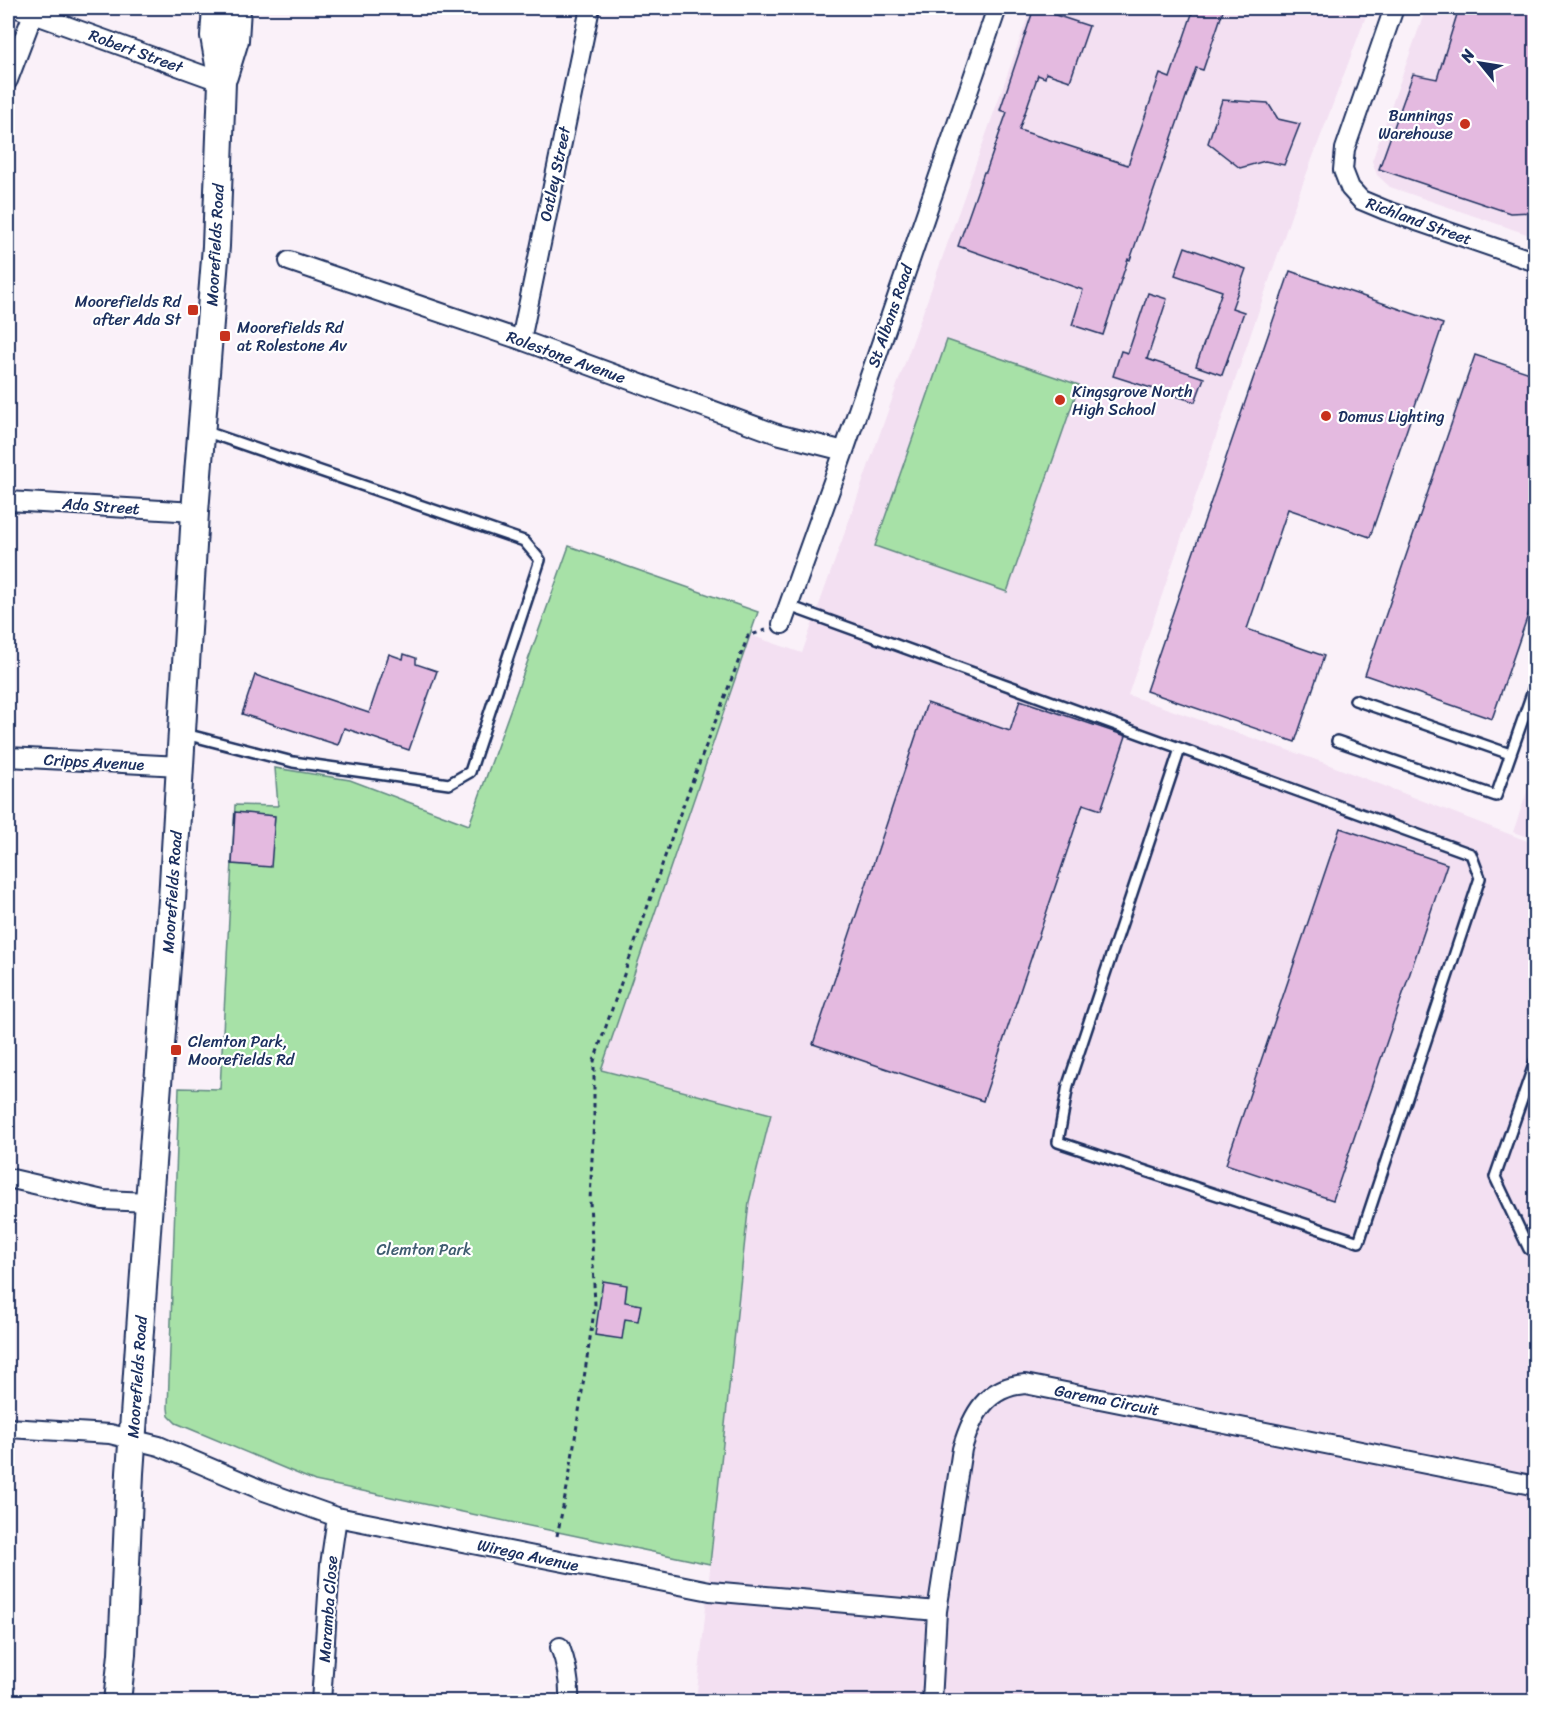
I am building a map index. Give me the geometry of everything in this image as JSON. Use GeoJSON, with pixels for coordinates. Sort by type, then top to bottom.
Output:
{"type":"FeatureCollection","features":[{"type":"Feature","properties":{"kind":"main road","name":"Moorefields Road"},"geometry":{"type":"LineString","coordinates":[[117,1701],[122,1654],[133,1439],[149,1202],[172,900],[195,512],[216,246],[222,82],[214,36],[216,8]]}},
{"type":"Feature","properties":{"kind":"main road","name":"Moorefields Road"},"geometry":{"type":"LineString","coordinates":[[222,82],[235,40],[237,8]]}},
{"type":"Feature","properties":{"kind":"street","name":"Oatley Street"},"geometry":{"type":"LineString","coordinates":[[521,340],[590,8]]}},
{"type":"Feature","properties":{"kind":"street","name":"St Albans Road"},"geometry":{"type":"LineString","coordinates":[[782,624],[997,8]]}},
{"type":"Feature","properties":{"kind":"street","name":"Richland Street"},"geometry":{"type":"LineString","coordinates":[[1394,8],[1345,149],[1343,170],[1350,188],[1361,200],[1385,210],[1536,262]]}},
{"type":"Feature","properties":{"kind":"street","name":"Robert Street"},"geometry":{"type":"LineString","coordinates":[[25,11],[222,82]]}},
{"type":"Feature","properties":{"kind":"street"},"geometry":{"type":"LineString","coordinates":[[8,81],[25,11]]}},
{"type":"Feature","properties":{"kind":"street","name":"Rolestone Avenue"},"geometry":{"type":"LineString","coordinates":[[289,261],[521,340],[777,434],[844,451]]}},
{"type":"Feature","properties":{"kind":"street","name":"Ada Street"},"geometry":{"type":"LineString","coordinates":[[8,501],[195,512]]}},
{"type":"Feature","properties":{"kind":"street","name":"Cripps Avenue"},"geometry":{"type":"LineString","coordinates":[[8,758],[180,766]]}},
{"type":"Feature","properties":{"kind":"street"},"geometry":{"type":"LineString","coordinates":[[8,1178],[103,1200],[149,1202]]}},
{"type":"Feature","properties":{"kind":"street","name":"Garema Circuit"},"geometry":{"type":"LineString","coordinates":[[932,1701],[937,1611],[962,1449],[968,1428],[976,1412],[988,1398],[1011,1385],[1036,1386],[1536,1486]]}},
{"type":"Feature","properties":{"kind":"street","name":"Wirega Avenue"},"geometry":{"type":"LineString","coordinates":[[8,1428],[103,1433],[133,1439],[159,1446],[264,1491],[337,1517],[710,1591],[937,1611]]}},
{"type":"Feature","properties":{"kind":"street","name":"Maramba Close"},"geometry":{"type":"LineString","coordinates":[[321,1701],[330,1565],[337,1517]]}},
{"type":"Feature","properties":{"kind":"street"},"geometry":{"type":"LineString","coordinates":[[560,1647],[570,1684],[569,1701]]}},
{"type":"Feature","properties":{"kind":"lane"},"geometry":{"type":"LineString","coordinates":[[182,733],[293,762],[449,784],[470,772],[540,560],[524,541],[201,430]]}},
{"type":"Feature","properties":{"kind":"lane"},"geometry":{"type":"LineString","coordinates":[[789,606],[1471,854],[1480,878],[1359,1242],[1058,1142],[1068,1085],[1180,749]]}},
{"type":"Feature","properties":{"kind":"lane"},"geometry":{"type":"LineString","coordinates":[[1337,741],[1496,796],[1536,682]]}},
{"type":"Feature","properties":{"kind":"lane"},"geometry":{"type":"LineString","coordinates":[[1355,700],[1510,754]]}},
{"type":"Feature","properties":{"kind":"lane"},"geometry":{"type":"LineString","coordinates":[[1536,1059],[1495,1177],[1529,1249],[1536,1251]]}},
{"type":"Feature","properties":{"kind":"path"},"geometry":{"type":"LineString","coordinates":[[557,1536],[569,1478],[595,1305],[590,1201],[594,1061],[678,819],[748,636],[782,624]]}},
{"type":"Feature","properties":{"kind":"shaded area"},"geometry":{"type":"Polygon","coordinates":[[[1031,8],[1369,8],[1293,210],[1128,695],[1322,762],[1535,844],[1535,1701],[696,1701],[749,1202],[771,1114],[601,1070],[750,635],[802,653],[1031,8]]]}},
{"type":"Feature","properties":{"kind":"shaded area","name":"Bunnings Warehouse"},"geometry":{"type":"Polygon","coordinates":[[[1426,8],[1535,8],[1535,237],[1390,187],[1377,175],[1372,161],[1426,8]]]}},
{"type":"Feature","properties":{"kind":"shaded area"},"geometry":{"type":"Polygon","coordinates":[[[1535,769],[1535,839],[1513,832],[1535,769]]]}},
{"type":"Feature","properties":{"kind":"green space"},"geometry":{"type":"Polygon","coordinates":[[[947,340],[1079,385],[1007,592],[875,546],[947,340]]]}},
{"type":"Feature","properties":{"kind":"green space","name":"Clemton Park"},"geometry":{"type":"Polygon","coordinates":[[[569,546],[758,612],[601,1070],[771,1114],[749,1202],[710,1564],[315,1481],[176,1423],[169,1416],[179,1088],[220,1089],[235,805],[278,806],[275,768],[350,780],[469,825],[569,546]]]}},
{"type":"Feature","properties":{"kind":"building"},"geometry":{"type":"Polygon","coordinates":[[[1034,8],[1089,26],[1070,81],[1046,73],[1045,78],[1038,75],[1019,130],[1128,165],[1160,74],[1170,78],[1194,8],[1224,8],[1203,70],[1196,68],[1103,335],[1072,325],[1083,290],[958,246],[1007,112],[1000,110],[1034,8]]]}},
{"type":"Feature","properties":{"kind":"building","name":"Bunnings Warehouse"},"geometry":{"type":"Polygon","coordinates":[[[1459,8],[1536,8],[1536,212],[1510,213],[1379,169],[1413,74],[1437,79],[1459,8]]]}},
{"type":"Feature","properties":{"kind":"building"},"geometry":{"type":"Polygon","coordinates":[[[1222,100],[1268,103],[1278,119],[1300,124],[1284,165],[1265,161],[1240,168],[1208,143],[1222,100]]]}},
{"type":"Feature","properties":{"kind":"building"},"geometry":{"type":"Polygon","coordinates":[[[1185,247],[1246,269],[1232,308],[1244,312],[1222,375],[1196,366],[1222,291],[1175,275],[1185,247]]]}},
{"type":"Feature","properties":{"kind":"building","name":"Domus Lighting"},"geometry":{"type":"Polygon","coordinates":[[[1290,271],[1443,324],[1370,537],[1288,509],[1247,629],[1324,656],[1295,742],[1146,691],[1290,271]]]}},
{"type":"Feature","properties":{"kind":"building"},"geometry":{"type":"Polygon","coordinates":[[[1148,293],[1167,299],[1147,359],[1204,378],[1195,402],[1113,376],[1121,351],[1128,353],[1148,293]]]}},
{"type":"Feature","properties":{"kind":"building"},"geometry":{"type":"Polygon","coordinates":[[[1475,355],[1536,375],[1536,592],[1492,719],[1365,675],[1475,355]]]}},
{"type":"Feature","properties":{"kind":"building"},"geometry":{"type":"Polygon","coordinates":[[[389,654],[403,659],[404,654],[416,658],[416,664],[437,671],[409,750],[344,728],[338,745],[242,714],[255,675],[369,713],[389,654]]]}},
{"type":"Feature","properties":{"kind":"building"},"geometry":{"type":"Polygon","coordinates":[[[1020,700],[1126,736],[1101,810],[1083,804],[983,1101],[813,1044],[927,703],[1010,731],[1020,700]]]}},
{"type":"Feature","properties":{"kind":"building"},"geometry":{"type":"Polygon","coordinates":[[[235,812],[275,816],[271,867],[232,864],[235,812]]]}},
{"type":"Feature","properties":{"kind":"building"},"geometry":{"type":"Polygon","coordinates":[[[1340,828],[1447,864],[1333,1200],[1226,1164],[1340,828]]]}},
{"type":"Feature","properties":{"kind":"building"},"geometry":{"type":"Polygon","coordinates":[[[603,1281],[627,1285],[625,1302],[641,1305],[638,1321],[625,1319],[622,1339],[595,1335],[603,1281]]]}},
{"type":"Feature","properties":{"kind":"place","name":"Bunnings Warehouse"},"geometry":{"type":"Point","coordinates":[1465,124]}},
{"type":"Feature","properties":{"kind":"place","name":"Moorefields Rd after Ada St"},"geometry":{"type":"Point","coordinates":[193,310]}},
{"type":"Feature","properties":{"kind":"place","name":"Moorefields Rd at Rolestone Av"},"geometry":{"type":"Point","coordinates":[225,336]}},
{"type":"Feature","properties":{"kind":"place","name":"Kingsgrove North High School"},"geometry":{"type":"Point","coordinates":[1060,400]}},
{"type":"Feature","properties":{"kind":"place","name":"Domus Lighting"},"geometry":{"type":"Point","coordinates":[1326,416]}},
{"type":"Feature","properties":{"kind":"place","name":"Clemton Park, Moorefields Rd"},"geometry":{"type":"Point","coordinates":[176,1050]}}]}
